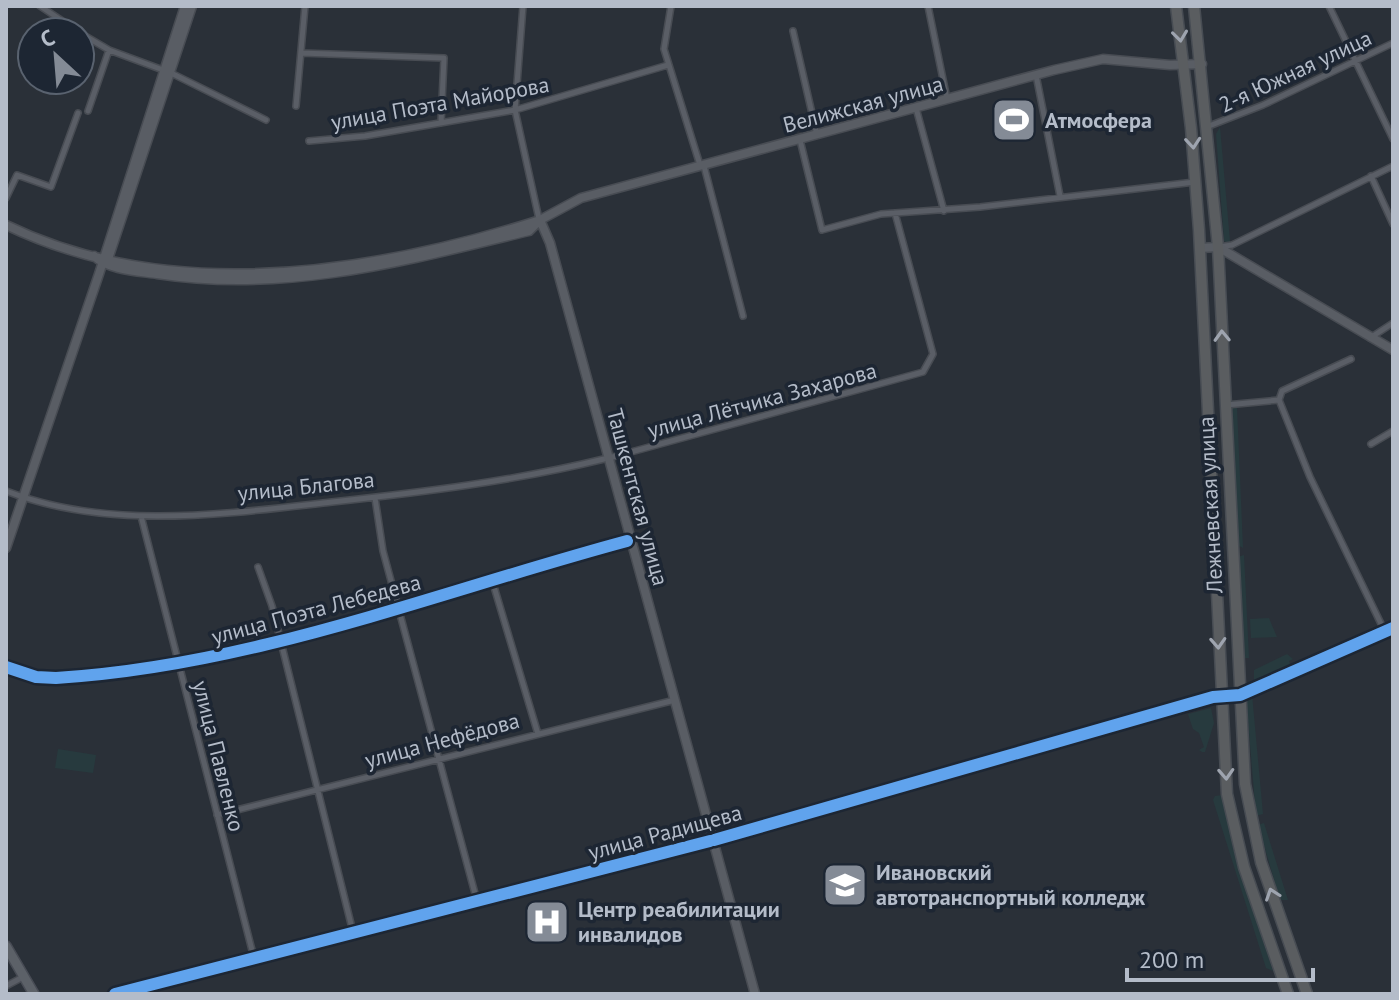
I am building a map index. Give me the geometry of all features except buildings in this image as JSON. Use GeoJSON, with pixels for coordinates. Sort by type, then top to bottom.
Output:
{"type":"FeatureCollection","features":[{"type":"Feature","properties":{"kind":"highway","name":"Лежневская улица"},"geometry":{"type":"LineString","coordinates":[[1176,6],[1196,182],[1227,794],[1237,846],[1288,994]]}},
{"type":"Feature","properties":{"kind":"highway","name":"Лежневская улица"},"geometry":{"type":"LineString","coordinates":[[1194,6],[1209,126],[1218,247],[1245,784],[1251,822],[1307,994]]}},
{"type":"Feature","properties":{"kind":"main road"},"geometry":{"type":"LineString","coordinates":[[167,72],[185,6]]}},
{"type":"Feature","properties":{"kind":"main road"},"geometry":{"type":"LineString","coordinates":[[6,548],[192,6]]}},
{"type":"Feature","properties":{"kind":"main road","name":"Велижская улица"},"geometry":{"type":"LineString","coordinates":[[6,225],[103,260],[199,280],[327,277],[393,265],[533,225],[581,198],[1036,75],[1103,59],[1202,64]]}},
{"type":"Feature","properties":{"kind":"main road"},"geometry":{"type":"LineString","coordinates":[[533,225],[545,236]]}},
{"type":"Feature","properties":{"kind":"main road","name":"Ташкентская улица"},"geometry":{"type":"LineString","coordinates":[[533,225],[545,236],[753,994]]}},
{"type":"Feature","properties":{"kind":"main road"},"geometry":{"type":"LineString","coordinates":[[1200,248],[1218,247],[1393,350]]}},
{"type":"Feature","properties":{"kind":"main road","name":"улица Радищева"},"geometry":{"type":"LineString","coordinates":[[115,994],[712,841],[1221,696]]}},
{"type":"Feature","properties":{"kind":"main road"},"geometry":{"type":"LineString","coordinates":[[6,946],[34,994]]}},
{"type":"Feature","properties":{"kind":"street"},"geometry":{"type":"LineString","coordinates":[[296,106],[305,6]]}},
{"type":"Feature","properties":{"kind":"street","name":"Ташкентская улица"},"geometry":{"type":"LineString","coordinates":[[523,6],[515,110],[533,225]]}},
{"type":"Feature","properties":{"kind":"street"},"geometry":{"type":"LineString","coordinates":[[671,6],[664,49],[702,166],[743,316]]}},
{"type":"Feature","properties":{"kind":"street"},"geometry":{"type":"LineString","coordinates":[[928,6],[948,99]]}},
{"type":"Feature","properties":{"kind":"street"},"geometry":{"type":"LineString","coordinates":[[1329,6],[1393,139]]}},
{"type":"Feature","properties":{"kind":"street"},"geometry":{"type":"LineString","coordinates":[[793,31],[817,135]]}},
{"type":"Feature","properties":{"kind":"street"},"geometry":{"type":"LineString","coordinates":[[96,42],[167,72],[266,120]]}},
{"type":"Feature","properties":{"kind":"street","name":"2-я Южная улица"},"geometry":{"type":"LineString","coordinates":[[1209,126],[1236,117],[1393,43]]}},
{"type":"Feature","properties":{"kind":"street"},"geometry":{"type":"LineString","coordinates":[[88,111],[109,50]]}},
{"type":"Feature","properties":{"kind":"street"},"geometry":{"type":"LineString","coordinates":[[301,53],[444,58],[441,123]]}},
{"type":"Feature","properties":{"kind":"street","name":"улица Поэта Майорова"},"geometry":{"type":"LineString","coordinates":[[309,141],[515,110],[668,65]]}},
{"type":"Feature","properties":{"kind":"street"},"geometry":{"type":"LineString","coordinates":[[1036,75],[1060,196]]}},
{"type":"Feature","properties":{"kind":"street"},"geometry":{"type":"LineString","coordinates":[[916,108],[944,211]]}},
{"type":"Feature","properties":{"kind":"street"},"geometry":{"type":"LineString","coordinates":[[6,198],[17,175],[51,187],[78,113]]}},
{"type":"Feature","properties":{"kind":"street"},"geometry":{"type":"LineString","coordinates":[[800,139],[822,230],[895,213],[944,211],[1196,182]]}},
{"type":"Feature","properties":{"kind":"street"},"geometry":{"type":"LineString","coordinates":[[1218,247],[1232,245],[1393,166]]}},
{"type":"Feature","properties":{"kind":"street"},"geometry":{"type":"LineString","coordinates":[[1371,176],[1393,224]]}},
{"type":"Feature","properties":{"kind":"street","name":"улица Лётчика Захарова"},"geometry":{"type":"LineString","coordinates":[[606,459],[923,372],[933,354],[895,213]]}},
{"type":"Feature","properties":{"kind":"street"},"geometry":{"type":"LineString","coordinates":[[1369,338],[1393,323]]}},
{"type":"Feature","properties":{"kind":"street"},"geometry":{"type":"LineString","coordinates":[[1351,359],[1282,391],[1279,400],[1310,477],[1385,632]]}},
{"type":"Feature","properties":{"kind":"street"},"geometry":{"type":"LineString","coordinates":[[1225,405],[1279,400]]}},
{"type":"Feature","properties":{"kind":"street"},"geometry":{"type":"LineString","coordinates":[[1371,444],[1393,431]]}},
{"type":"Feature","properties":{"kind":"street","name":"улица Благова"},"geometry":{"type":"LineString","coordinates":[[6,491],[73,511],[141,516],[245,511],[504,481],[606,459]]}},
{"type":"Feature","properties":{"kind":"street"},"geometry":{"type":"LineString","coordinates":[[375,498],[383,551],[478,902]]}},
{"type":"Feature","properties":{"kind":"street","name":"улица Павленко"},"geometry":{"type":"LineString","coordinates":[[141,516],[254,958]]}},
{"type":"Feature","properties":{"kind":"street","name":"улица Поэта Лебедева"},"geometry":{"type":"LineString","coordinates":[[6,667],[36,677],[56,678],[179,665],[399,609],[629,540]]}},
{"type":"Feature","properties":{"kind":"street"},"geometry":{"type":"LineString","coordinates":[[258,567],[272,606],[353,933]]}},
{"type":"Feature","properties":{"kind":"street"},"geometry":{"type":"LineString","coordinates":[[492,580],[538,734]]}},
{"type":"Feature","properties":{"kind":"street"},"geometry":{"type":"LineString","coordinates":[[1221,696],[1240,695],[1393,630]]}},
{"type":"Feature","properties":{"kind":"street","name":"улица Нефёдова"},"geometry":{"type":"LineString","coordinates":[[217,815],[673,700]]}},
{"type":"Feature","properties":{"kind":"street"},"geometry":{"type":"LineString","coordinates":[[6,986],[23,976]]}},
{"type":"Feature","properties":{"kind":"green space"},"geometry":{"type":"Polygon","coordinates":[[[1220,127],[1228,243],[1224,241],[1216,134],[1220,127]]]}},
{"type":"Feature","properties":{"kind":"green space"},"geometry":{"type":"Polygon","coordinates":[[[1232,407],[1237,407],[1243,548],[1238,545],[1232,407]]]}},
{"type":"Feature","properties":{"kind":"green space"},"geometry":{"type":"Polygon","coordinates":[[[1244,555],[1249,658],[1243,658],[1238,557],[1244,555]]]}},
{"type":"Feature","properties":{"kind":"green space"},"geometry":{"type":"Polygon","coordinates":[[[1269,618],[1277,637],[1251,638],[1250,619],[1269,618]]]}},
{"type":"Feature","properties":{"kind":"green space"},"geometry":{"type":"Polygon","coordinates":[[[1287,654],[1293,659],[1289,661],[1291,666],[1254,681],[1254,670],[1287,654]]]}},
{"type":"Feature","properties":{"kind":"green space"},"geometry":{"type":"Polygon","coordinates":[[[1252,694],[1263,814],[1256,816],[1246,697],[1252,694]]]}},
{"type":"Feature","properties":{"kind":"green space"},"geometry":{"type":"Polygon","coordinates":[[[1211,708],[1214,723],[1205,752],[1202,752],[1199,750],[1204,747],[1199,733],[1193,729],[1188,714],[1211,708]]]}},
{"type":"Feature","properties":{"kind":"green space"},"geometry":{"type":"Polygon","coordinates":[[[58,749],[96,755],[93,773],[55,768],[58,749]]]}},
{"type":"Feature","properties":{"kind":"green space"},"geometry":{"type":"Polygon","coordinates":[[[1223,795],[1233,848],[1273,971],[1266,968],[1213,800],[1215,796],[1223,795]]]}},
{"type":"Feature","properties":{"kind":"green space"},"geometry":{"type":"Polygon","coordinates":[[[1264,823],[1288,900],[1280,900],[1258,825],[1264,823]]]}},
{"type":"Feature","properties":{"kind":"cycle path"},"geometry":{"type":"LineString","coordinates":[[6,667],[36,677],[56,678],[129,671],[202,659],[344,624],[627,541]]}},
{"type":"Feature","properties":{"kind":"cycle path"},"geometry":{"type":"LineString","coordinates":[[714,840],[1213,697],[1240,695],[1393,628]]}},
{"type":"Feature","properties":{"kind":"cycle path"},"geometry":{"type":"LineString","coordinates":[[115,994],[710,841]]}},
{"type":"Feature","properties":{"kind":"place","name":"Атмосфера"},"geometry":{"type":"Point","coordinates":[1014,120]}},
{"type":"Feature","properties":{"kind":"place","name":"Ивановский автотранспортный колледж"},"geometry":{"type":"Point","coordinates":[845,885]}},
{"type":"Feature","properties":{"kind":"place","name":"Центр реабилитации инвалидов"},"geometry":{"type":"Point","coordinates":[547,922]}}]}
